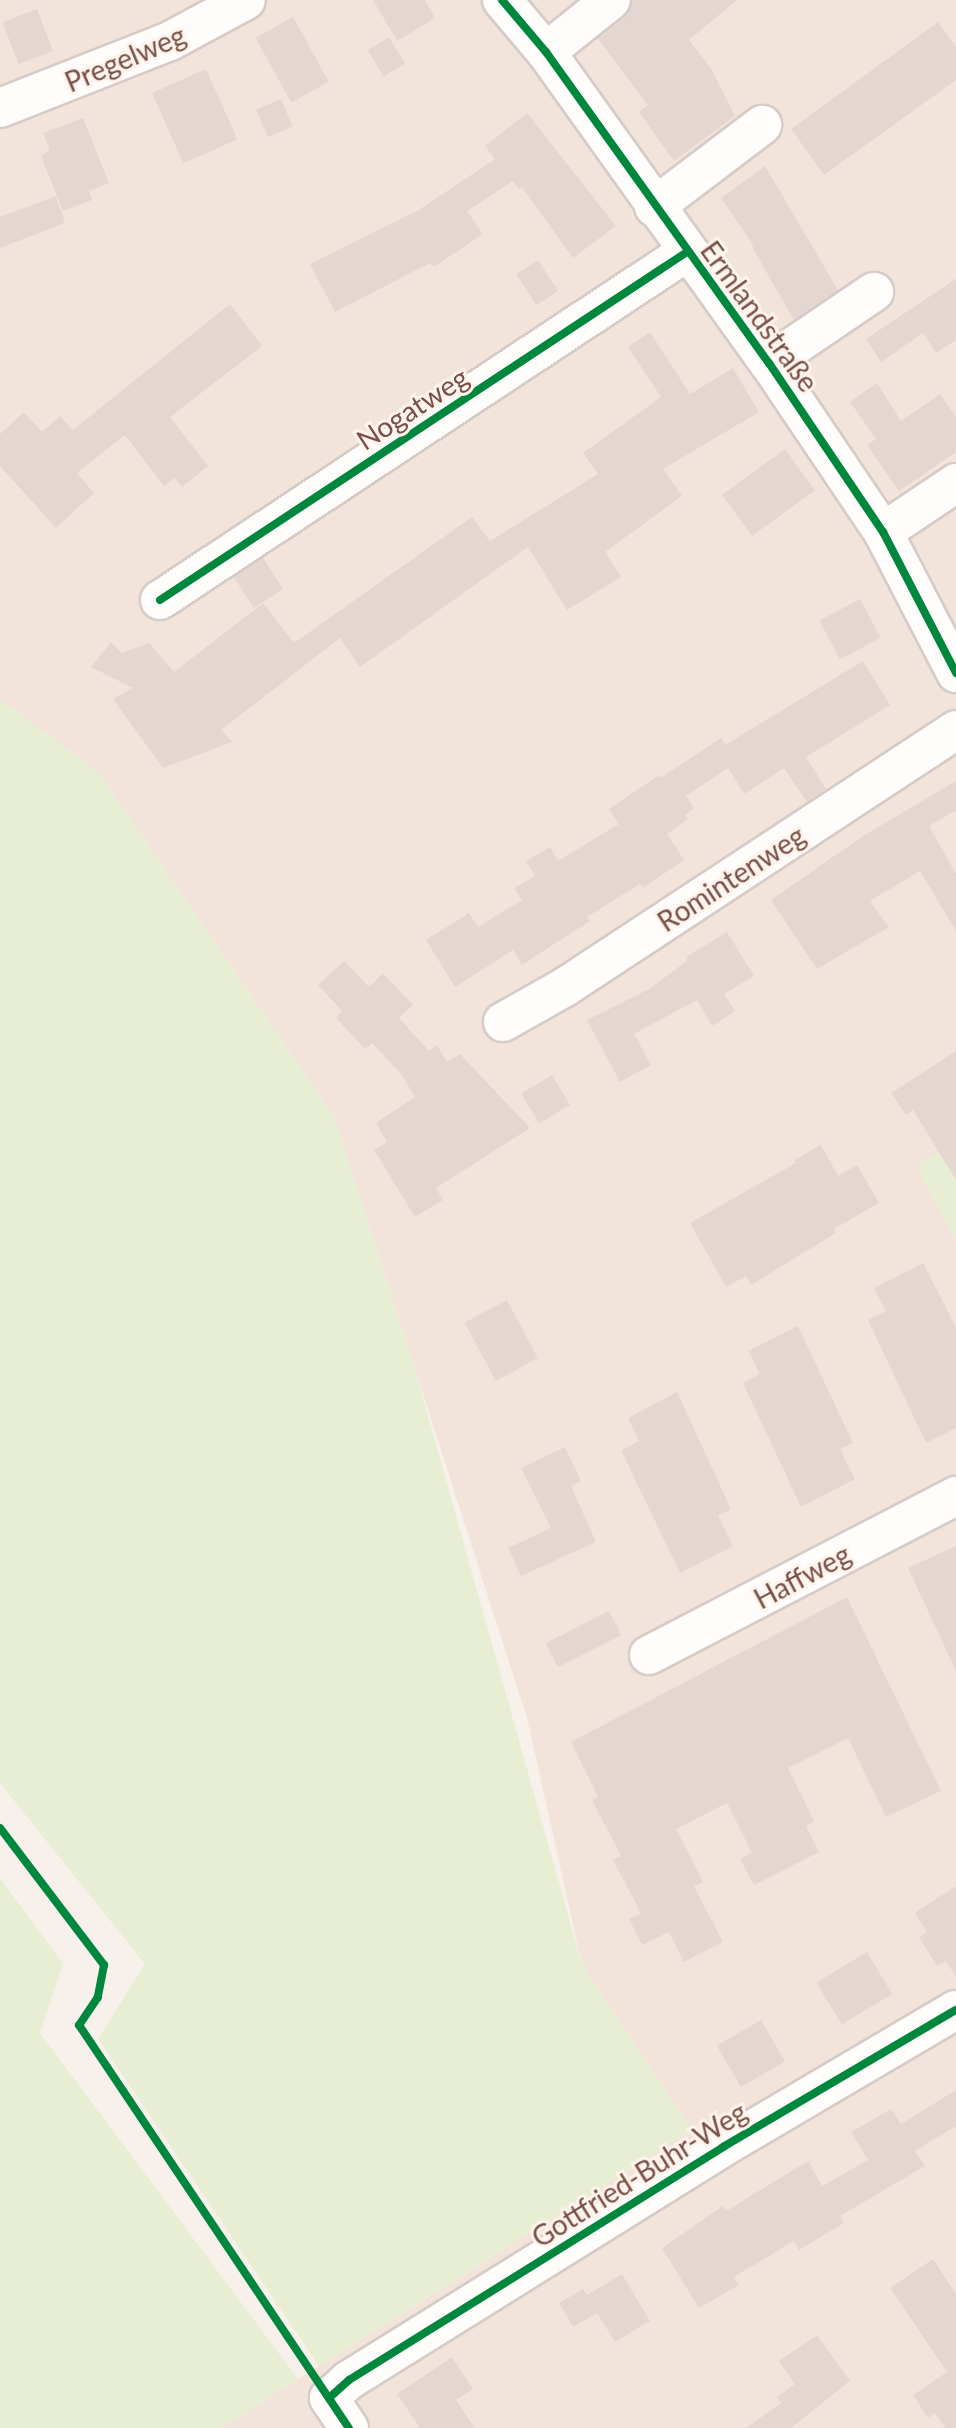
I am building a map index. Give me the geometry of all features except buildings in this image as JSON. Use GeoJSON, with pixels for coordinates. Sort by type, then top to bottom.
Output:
{"type":"FeatureCollection","features":[{"type":"Feature","properties":{"kind":"street","name":"Pregelweg"},"geometry":{"type":"LineString","coordinates":[[0,108],[170,41],[246,0]]}},
{"type":"Feature","properties":{"kind":"street","name":"Ermlandstraße"},"geometry":{"type":"LineString","coordinates":[[502,0],[546,52],[654,207],[769,363],[883,532],[956,673]]}},
{"type":"Feature","properties":{"kind":"street"},"geometry":{"type":"LineString","coordinates":[[546,52],[611,0]]}},
{"type":"Feature","properties":{"kind":"street"},"geometry":{"type":"LineString","coordinates":[[654,207],[762,125]]}},
{"type":"Feature","properties":{"kind":"street","name":"Nogatweg"},"geometry":{"type":"LineString","coordinates":[[160,600],[687,252]]}},
{"type":"Feature","properties":{"kind":"street","name":"Ermlandstraße"},"geometry":{"type":"LineString","coordinates":[[769,363],[874,292]]}},
{"type":"Feature","properties":{"kind":"street"},"geometry":{"type":"LineString","coordinates":[[883,532],[956,483]]}},
{"type":"Feature","properties":{"kind":"street","name":"Romintenweg"},"geometry":{"type":"LineString","coordinates":[[503,1022],[565,987],[956,730]]}},
{"type":"Feature","properties":{"kind":"street","name":"Haffweg"},"geometry":{"type":"LineString","coordinates":[[649,1655],[956,1496]]}},
{"type":"Feature","properties":{"kind":"street","name":"Gottfried-Buhr-Weg"},"geometry":{"type":"LineString","coordinates":[[349,2428],[329,2398],[349,2380],[723,2147],[956,2010]]}},
{"type":"Feature","properties":{"kind":"shaded area"},"geometry":{"type":"Polygon","coordinates":[[[0,0],[956,0],[956,2428],[221,2428],[692,2130],[582,1965],[527,1718],[334,1117],[98,772],[0,700],[0,0]]]}},
{"type":"Feature","properties":{"kind":"green space"},"geometry":{"type":"Polygon","coordinates":[[[0,700],[98,772],[334,1117],[414,1366],[582,1965],[692,2130],[319,2366],[98,2039],[145,1964],[0,1783],[0,700]]]}},
{"type":"Feature","properties":{"kind":"green space"},"geometry":{"type":"Polygon","coordinates":[[[939,1153],[948,1165],[956,1160],[956,1239],[918,1172],[920,1163],[939,1153]]]}},
{"type":"Feature","properties":{"kind":"green space"},"geometry":{"type":"Polygon","coordinates":[[[0,1878],[63,1964],[40,2033],[298,2379],[221,2428],[0,2428],[0,1878]]]}},
{"type":"Feature","properties":{"kind":"cycle path"},"geometry":{"type":"LineString","coordinates":[[502,0],[546,52],[769,363],[883,532],[956,673]]}},
{"type":"Feature","properties":{"kind":"cycle path"},"geometry":{"type":"LineString","coordinates":[[160,600],[687,252]]}},
{"type":"Feature","properties":{"kind":"cycle path"},"geometry":{"type":"LineString","coordinates":[[0,1828],[104,1965],[98,1997],[79,2025],[349,2428]]}},
{"type":"Feature","properties":{"kind":"cycle path"},"geometry":{"type":"LineString","coordinates":[[329,2398],[349,2380],[723,2147],[956,2010]]}}]}
